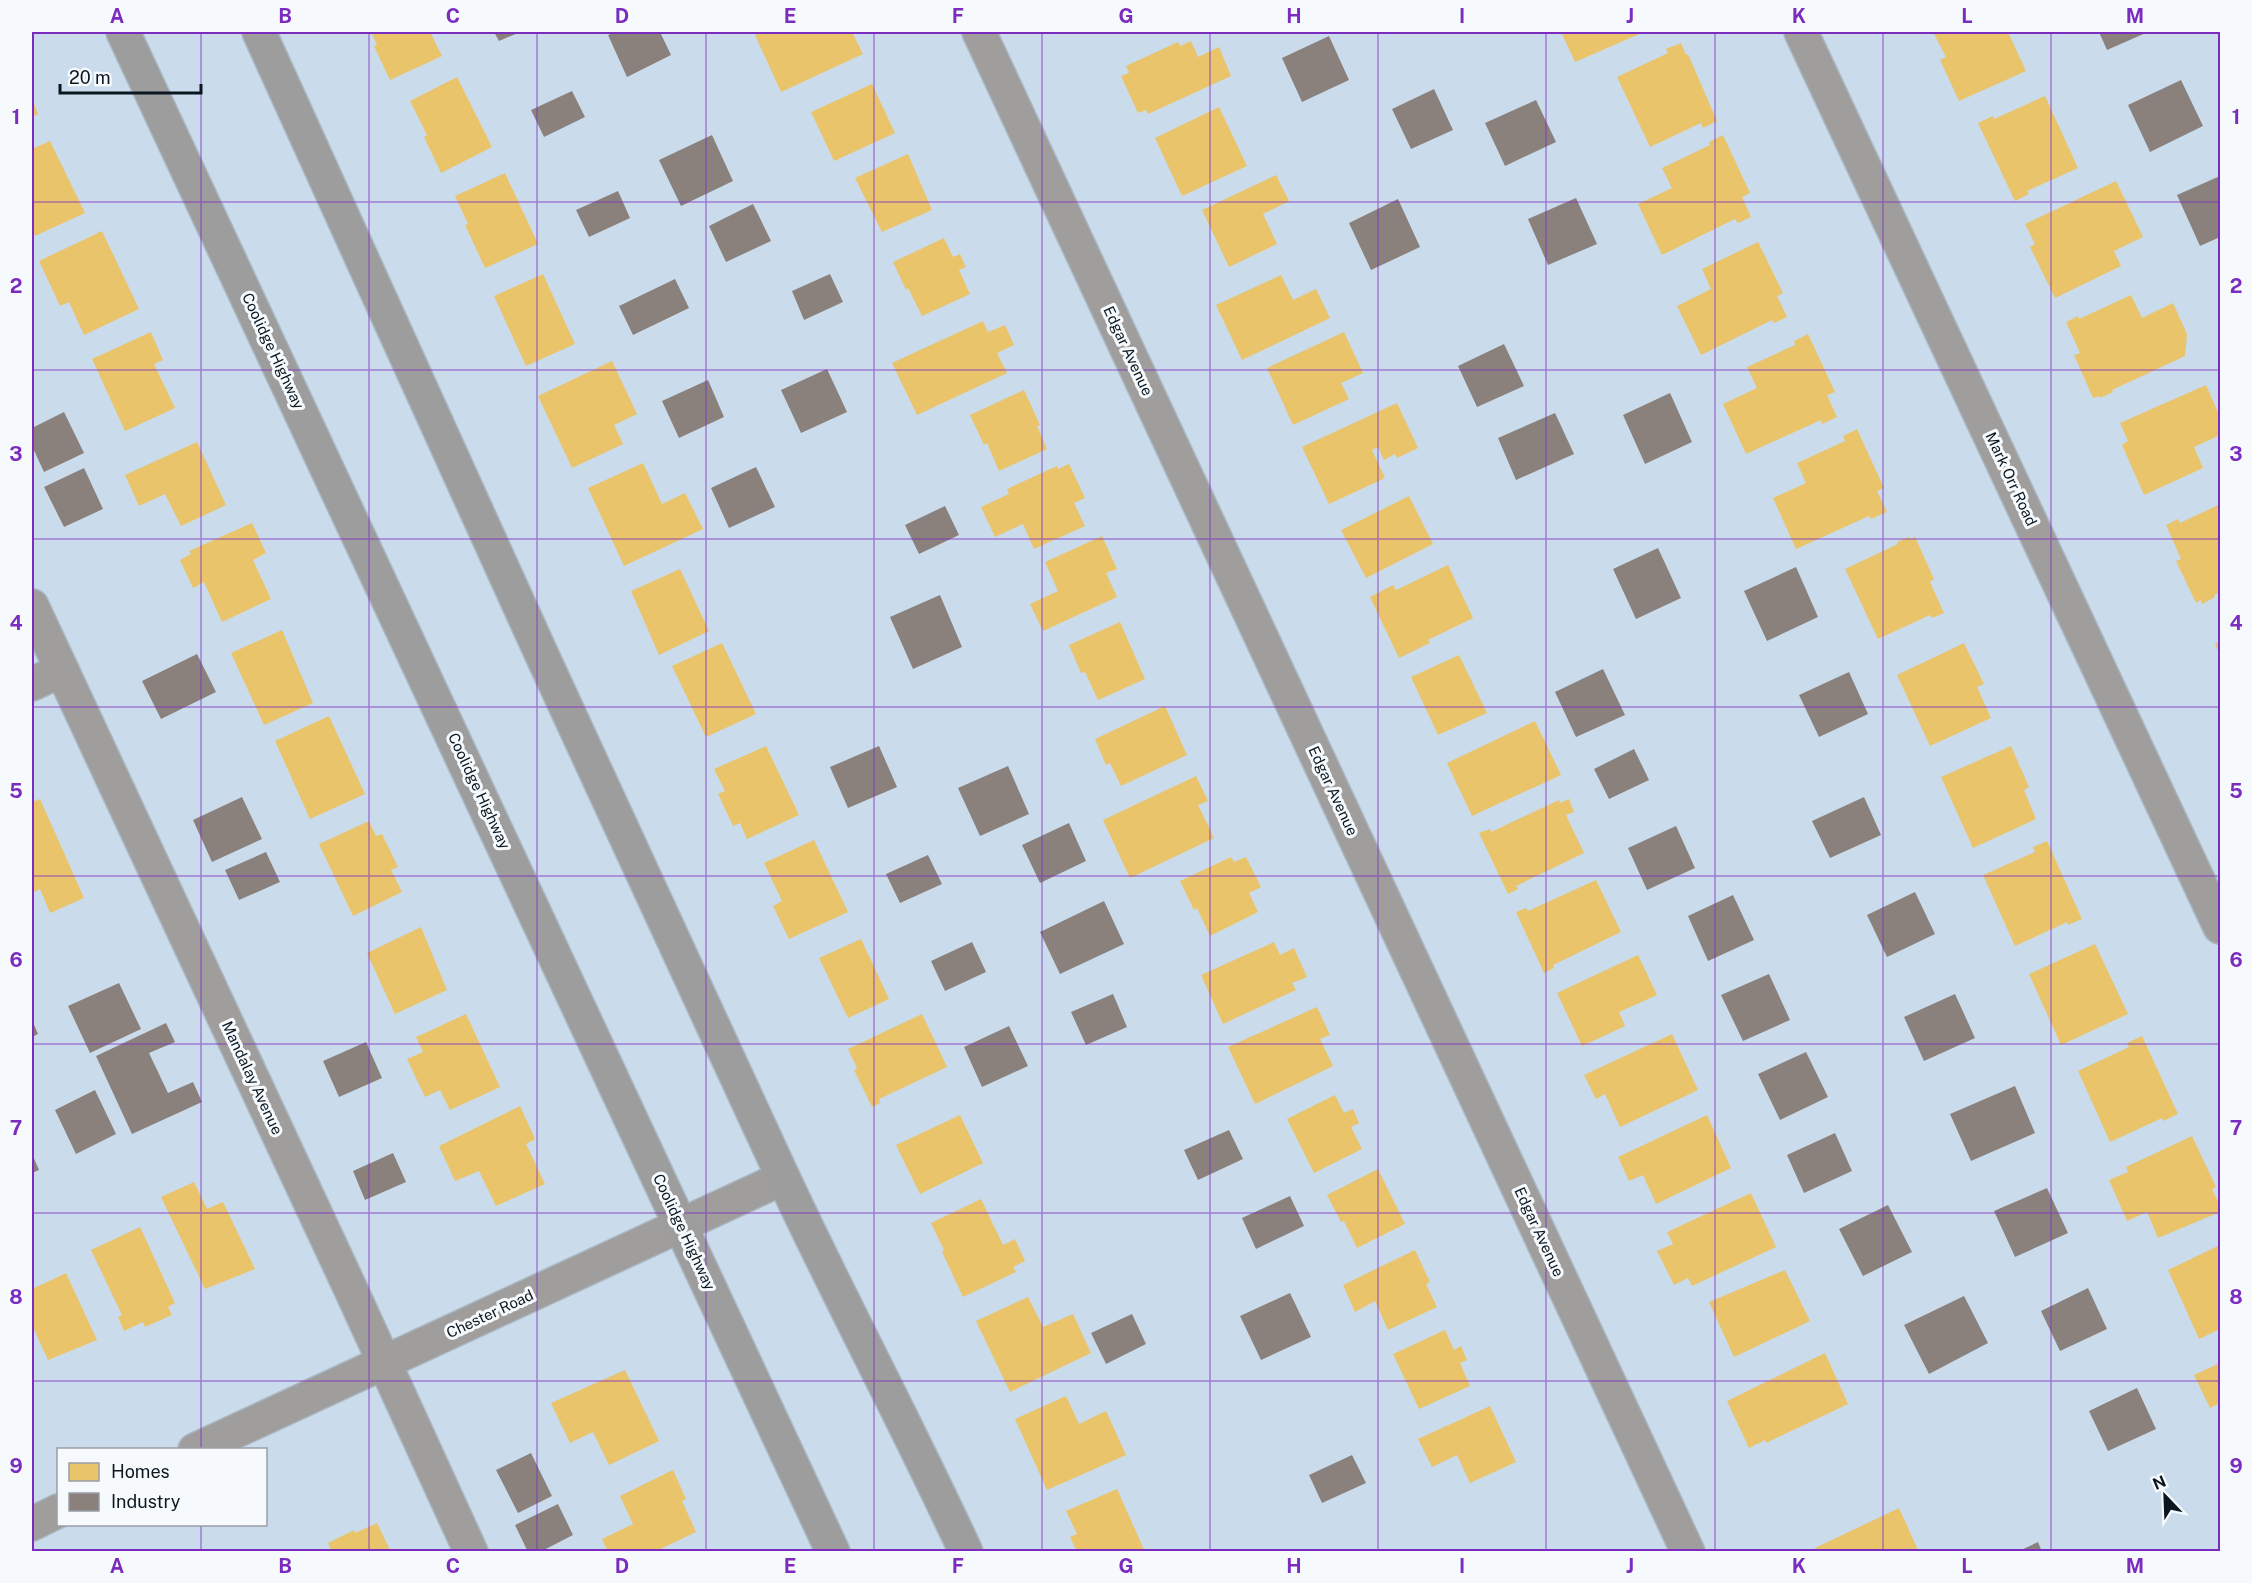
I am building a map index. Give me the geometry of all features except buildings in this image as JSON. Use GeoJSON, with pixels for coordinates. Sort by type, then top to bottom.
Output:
{"type":"FeatureCollection","features":[{"type":"Feature","properties":{"kind":"main road","name":"Coolidge Highway"},"geometry":{"type":"LineString","coordinates":[[123,32],[833,1551]]}},
{"type":"Feature","properties":{"kind":"main road"},"geometry":{"type":"LineString","coordinates":[[259,32],[783,1178],[966,1551]]}},
{"type":"Feature","properties":{"kind":"street","name":"Edgar Avenue"},"geometry":{"type":"LineString","coordinates":[[979,32],[1688,1551]]}},
{"type":"Feature","properties":{"kind":"street","name":"Mark Orr Road"},"geometry":{"type":"LineString","coordinates":[[1801,32],[2220,927]]}},
{"type":"Feature","properties":{"kind":"street","name":"Mandalay Avenue"},"geometry":{"type":"LineString","coordinates":[[32,606],[471,1551]]}},
{"type":"Feature","properties":{"kind":"street"},"geometry":{"type":"LineString","coordinates":[[32,684],[62,670]]}},
{"type":"Feature","properties":{"kind":"street","name":"Chester Road"},"geometry":{"type":"LineString","coordinates":[[197,1448],[783,1178]]}},
{"type":"Feature","properties":{"kind":"street"},"geometry":{"type":"LineString","coordinates":[[32,1524],[57,1512]]}}]}
